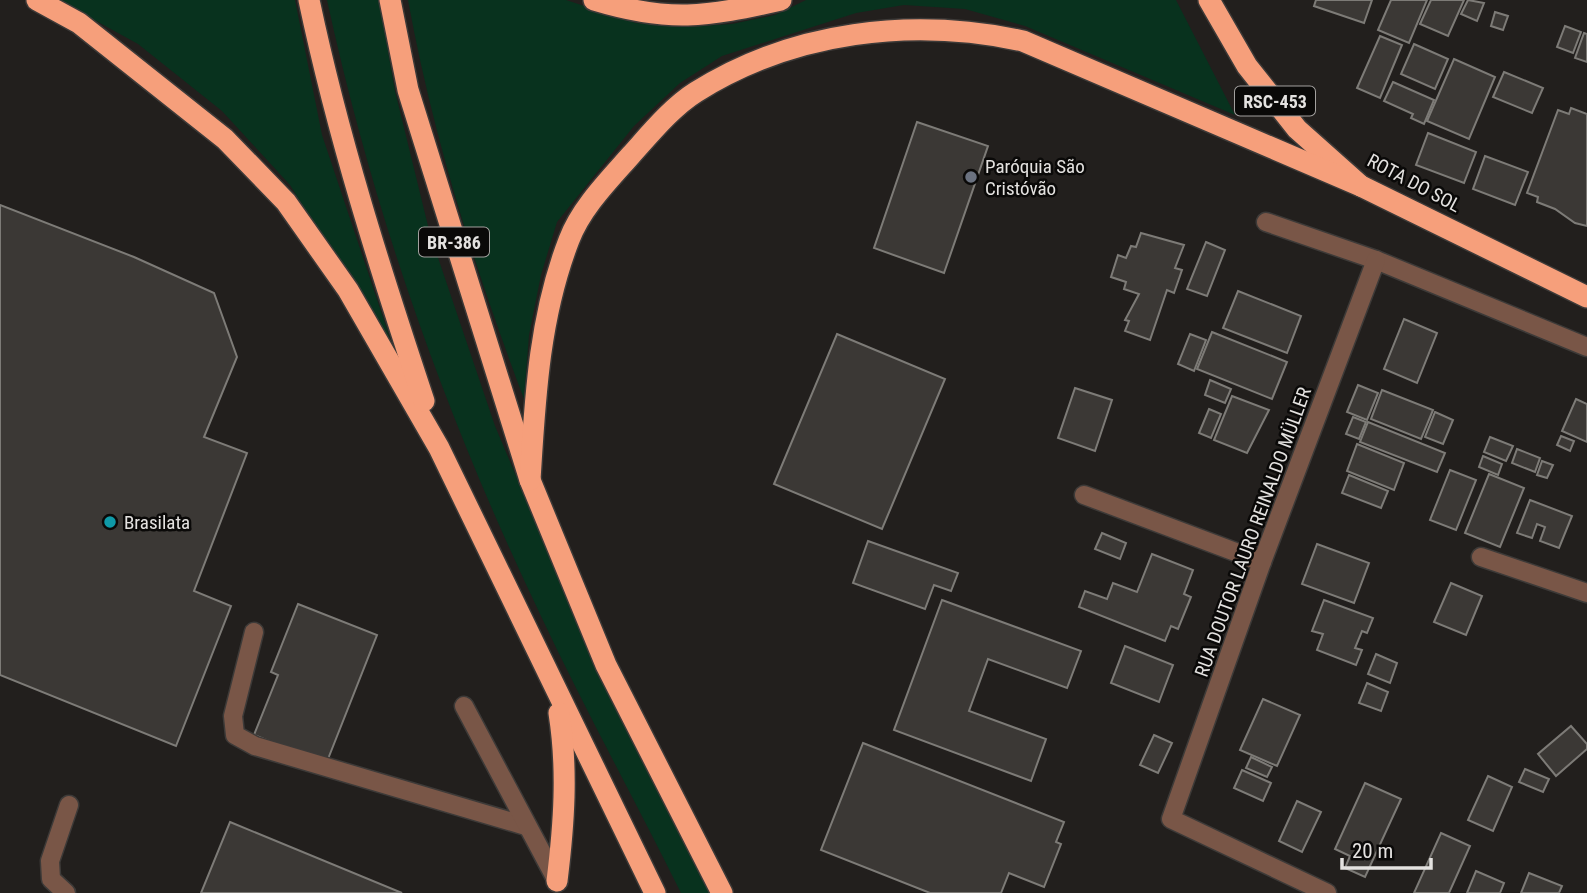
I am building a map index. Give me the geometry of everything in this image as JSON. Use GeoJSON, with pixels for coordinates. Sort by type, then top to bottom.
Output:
{"type":"FeatureCollection","features":[{"type":"Feature","properties":{"kind":"highway"},"geometry":{"type":"LineString","coordinates":[[37,0],[79,23],[225,139],[286,202],[348,290],[439,448],[655,893]]}},
{"type":"Feature","properties":{"kind":"highway"},"geometry":{"type":"LineString","coordinates":[[309,0],[328,89],[373,248],[439,448]]}},
{"type":"Feature","properties":{"kind":"highway","name":"BR-386"},"geometry":{"type":"LineString","coordinates":[[390,0],[408,90],[530,480],[606,665],[722,893]]}},
{"type":"Feature","properties":{"kind":"highway"},"geometry":{"type":"LineString","coordinates":[[594,0],[639,13],[676,17],[727,12],[781,0]]}},
{"type":"Feature","properties":{"kind":"highway","name":"ROTA DO SOL"},"geometry":{"type":"LineString","coordinates":[[1209,0],[1247,66],[1297,129],[1361,186],[1548,275],[1587,297]]}},
{"type":"Feature","properties":{"kind":"highway"},"geometry":{"type":"LineString","coordinates":[[530,480],[537,374],[548,306],[569,238],[601,188],[645,140],[694,94],[747,64],[807,44],[870,32],[915,29],[975,30],[1023,41],[1361,186]]}},
{"type":"Feature","properties":{"kind":"highway","name":"ROTA DO SOL"},"geometry":{"type":"LineString","coordinates":[[1548,275],[1587,290]]}},
{"type":"Feature","properties":{"kind":"highway"},"geometry":{"type":"LineString","coordinates":[[556,693],[565,774],[565,815],[557,881]]}},
{"type":"Feature","properties":{"kind":"street"},"geometry":{"type":"LineString","coordinates":[[1266,222],[1376,260],[1587,347]]}},
{"type":"Feature","properties":{"kind":"street","name":"RUA DOUTOR LAURO REINALDO MÜLLER"},"geometry":{"type":"LineString","coordinates":[[1327,893],[1171,819],[1262,562],[1376,260]]}},
{"type":"Feature","properties":{"kind":"street"},"geometry":{"type":"LineString","coordinates":[[1084,495],[1262,562]]}},
{"type":"Feature","properties":{"kind":"street"},"geometry":{"type":"LineString","coordinates":[[1480,557],[1587,593]]}},
{"type":"Feature","properties":{"kind":"street"},"geometry":{"type":"LineString","coordinates":[[254,632],[233,716],[235,735],[254,746],[526,826]]}},
{"type":"Feature","properties":{"kind":"street"},"geometry":{"type":"LineString","coordinates":[[464,706],[557,881]]}},
{"type":"Feature","properties":{"kind":"street"},"geometry":{"type":"LineString","coordinates":[[66,893],[51,879],[50,861],[69,805]]}},
{"type":"Feature","properties":{"kind":"green space"},"geometry":{"type":"Polygon","coordinates":[[[58,0],[295,0],[322,135],[396,356],[290,185],[222,111],[138,44],[58,0]]]}},
{"type":"Feature","properties":{"kind":"green space"},"geometry":{"type":"Polygon","coordinates":[[[327,0],[379,0],[395,91],[430,234],[495,426],[599,672],[712,893],[681,893],[574,684],[506,540],[443,389],[390,236],[366,158],[327,0]]]}},
{"type":"Feature","properties":{"kind":"green space"},"geometry":{"type":"Polygon","coordinates":[[[408,0],[566,0],[636,23],[684,27],[732,24],[775,15],[806,0],[1176,0],[1235,115],[1025,26],[965,9],[904,5],[856,13],[722,56],[680,83],[634,126],[557,222],[541,275],[529,335],[524,399],[457,202],[430,102],[408,0]]]}},
{"type":"Feature","properties":{"kind":"building"},"geometry":{"type":"Polygon","coordinates":[[[1316,0],[1372,0],[1364,23],[1314,6],[1316,0]]]}},
{"type":"Feature","properties":{"kind":"building"},"geometry":{"type":"Polygon","coordinates":[[[1391,0],[1427,0],[1409,43],[1378,30],[1391,0]]]}},
{"type":"Feature","properties":{"kind":"building"},"geometry":{"type":"Polygon","coordinates":[[[1431,0],[1464,0],[1448,36],[1420,24],[1431,0]]]}},
{"type":"Feature","properties":{"kind":"building"},"geometry":{"type":"Polygon","coordinates":[[[1468,0],[1484,3],[1477,21],[1461,14],[1468,0]]]}},
{"type":"Feature","properties":{"kind":"building"},"geometry":{"type":"Polygon","coordinates":[[[1495,12],[1508,16],[1503,30],[1491,26],[1495,12]]]}},
{"type":"Feature","properties":{"kind":"building"},"geometry":{"type":"Polygon","coordinates":[[[1565,26],[1581,32],[1573,53],[1557,47],[1565,26]]]}},
{"type":"Feature","properties":{"kind":"building"},"geometry":{"type":"Polygon","coordinates":[[[1584,33],[1587,34],[1587,62],[1575,58],[1584,33]]]}},
{"type":"Feature","properties":{"kind":"building"},"geometry":{"type":"Polygon","coordinates":[[[1380,36],[1402,45],[1380,98],[1357,88],[1380,36]]]}},
{"type":"Feature","properties":{"kind":"building"},"geometry":{"type":"Polygon","coordinates":[[[1414,44],[1448,59],[1435,89],[1401,74],[1414,44]]]}},
{"type":"Feature","properties":{"kind":"building"},"geometry":{"type":"Polygon","coordinates":[[[1454,59],[1495,77],[1469,139],[1427,121],[1454,59]]]}},
{"type":"Feature","properties":{"kind":"building"},"geometry":{"type":"Polygon","coordinates":[[[1504,72],[1543,88],[1532,113],[1493,97],[1504,72]]]}},
{"type":"Feature","properties":{"kind":"building"},"geometry":{"type":"Polygon","coordinates":[[[1393,82],[1434,100],[1424,124],[1411,118],[1413,114],[1384,101],[1393,82]]]}},
{"type":"Feature","properties":{"kind":"building"},"geometry":{"type":"Polygon","coordinates":[[[1571,108],[1587,114],[1587,226],[1575,223],[1555,209],[1537,202],[1538,197],[1527,193],[1558,110],[1569,114],[1571,108]]]}},
{"type":"Feature","properties":{"kind":"building"},"geometry":{"type":"Polygon","coordinates":[[[917,122],[988,146],[944,273],[874,248],[917,122]]]}},
{"type":"Feature","properties":{"kind":"building"},"geometry":{"type":"Polygon","coordinates":[[[1428,133],[1476,152],[1464,183],[1416,165],[1428,133]]]}},
{"type":"Feature","properties":{"kind":"building"},"geometry":{"type":"Polygon","coordinates":[[[1485,156],[1528,172],[1515,205],[1473,189],[1485,156]]]}},
{"type":"Feature","properties":{"kind":"building","name":"Brasilata"},"geometry":{"type":"Polygon","coordinates":[[[0,205],[134,257],[214,293],[237,357],[204,437],[247,453],[194,591],[231,606],[176,746],[0,675],[0,205]]]}},
{"type":"Feature","properties":{"kind":"building"},"geometry":{"type":"Polygon","coordinates":[[[1141,233],[1184,245],[1175,268],[1182,270],[1174,293],[1167,290],[1150,340],[1125,331],[1129,321],[1125,320],[1139,294],[1124,289],[1126,282],[1111,277],[1118,255],[1126,258],[1131,246],[1136,247],[1141,233]]]}},
{"type":"Feature","properties":{"kind":"building"},"geometry":{"type":"Polygon","coordinates":[[[1206,242],[1225,250],[1207,296],[1187,289],[1206,242]]]}},
{"type":"Feature","properties":{"kind":"building"},"geometry":{"type":"Polygon","coordinates":[[[1238,291],[1301,316],[1287,353],[1223,328],[1238,291]]]}},
{"type":"Feature","properties":{"kind":"building"},"geometry":{"type":"Polygon","coordinates":[[[1404,319],[1437,333],[1417,383],[1384,369],[1404,319]]]}},
{"type":"Feature","properties":{"kind":"building"},"geometry":{"type":"Polygon","coordinates":[[[1212,332],[1287,362],[1272,399],[1197,369],[1212,332]]]}},
{"type":"Feature","properties":{"kind":"building"},"geometry":{"type":"Polygon","coordinates":[[[837,334],[945,379],[882,529],[774,484],[837,334]]]}},
{"type":"Feature","properties":{"kind":"building"},"geometry":{"type":"Polygon","coordinates":[[[1190,334],[1206,340],[1194,371],[1178,364],[1190,334]]]}},
{"type":"Feature","properties":{"kind":"building"},"geometry":{"type":"Polygon","coordinates":[[[1210,380],[1231,389],[1225,403],[1205,395],[1210,380]]]}},
{"type":"Feature","properties":{"kind":"building"},"geometry":{"type":"Polygon","coordinates":[[[1358,385],[1378,393],[1367,420],[1347,412],[1358,385]]]}},
{"type":"Feature","properties":{"kind":"building"},"geometry":{"type":"Polygon","coordinates":[[[1075,388],[1112,400],[1095,451],[1058,438],[1075,388]]]}},
{"type":"Feature","properties":{"kind":"building"},"geometry":{"type":"Polygon","coordinates":[[[1382,390],[1433,410],[1421,439],[1371,419],[1382,390]]]}},
{"type":"Feature","properties":{"kind":"building"},"geometry":{"type":"Polygon","coordinates":[[[1232,396],[1269,410],[1247,453],[1214,440],[1232,396]]]}},
{"type":"Feature","properties":{"kind":"building"},"geometry":{"type":"Polygon","coordinates":[[[1576,399],[1587,404],[1587,442],[1562,431],[1576,399]]]}},
{"type":"Feature","properties":{"kind":"building"},"geometry":{"type":"Polygon","coordinates":[[[1209,409],[1221,414],[1211,438],[1199,433],[1209,409]]]}},
{"type":"Feature","properties":{"kind":"building"},"geometry":{"type":"Polygon","coordinates":[[[1435,412],[1453,420],[1443,444],[1425,437],[1435,412]]]}},
{"type":"Feature","properties":{"kind":"building"},"geometry":{"type":"Polygon","coordinates":[[[1353,417],[1366,422],[1359,439],[1346,434],[1353,417]]]}},
{"type":"Feature","properties":{"kind":"building"},"geometry":{"type":"Polygon","coordinates":[[[1368,422],[1445,453],[1437,472],[1360,442],[1368,422]]]}},
{"type":"Feature","properties":{"kind":"building"},"geometry":{"type":"Polygon","coordinates":[[[1561,436],[1574,441],[1570,451],[1557,445],[1561,436]]]}},
{"type":"Feature","properties":{"kind":"building"},"geometry":{"type":"Polygon","coordinates":[[[1490,437],[1513,446],[1506,461],[1484,452],[1490,437]]]}},
{"type":"Feature","properties":{"kind":"building"},"geometry":{"type":"Polygon","coordinates":[[[1357,444],[1404,463],[1394,490],[1347,471],[1357,444]]]}},
{"type":"Feature","properties":{"kind":"building"},"geometry":{"type":"Polygon","coordinates":[[[1517,449],[1540,458],[1535,472],[1512,463],[1517,449]]]}},
{"type":"Feature","properties":{"kind":"building"},"geometry":{"type":"Polygon","coordinates":[[[1483,456],[1502,464],[1498,475],[1479,467],[1483,456]]]}},
{"type":"Feature","properties":{"kind":"building"},"geometry":{"type":"Polygon","coordinates":[[[1542,461],[1553,465],[1547,478],[1537,475],[1542,461]]]}},
{"type":"Feature","properties":{"kind":"building"},"geometry":{"type":"Polygon","coordinates":[[[1450,470],[1476,480],[1456,530],[1430,520],[1450,470]]]}},
{"type":"Feature","properties":{"kind":"building"},"geometry":{"type":"Polygon","coordinates":[[[1489,474],[1524,488],[1500,547],[1465,533],[1489,474]]]}},
{"type":"Feature","properties":{"kind":"building"},"geometry":{"type":"Polygon","coordinates":[[[1349,475],[1388,491],[1381,508],[1342,493],[1349,475]]]}},
{"type":"Feature","properties":{"kind":"building"},"geometry":{"type":"Polygon","coordinates":[[[1530,500],[1572,516],[1559,548],[1540,541],[1545,527],[1537,524],[1532,538],[1517,533],[1530,500]]]}},
{"type":"Feature","properties":{"kind":"building"},"geometry":{"type":"Polygon","coordinates":[[[1102,533],[1126,543],[1120,559],[1095,549],[1102,533]]]}},
{"type":"Feature","properties":{"kind":"building"},"geometry":{"type":"Polygon","coordinates":[[[868,541],[958,573],[951,591],[934,585],[925,609],[853,583],[868,541]]]}},
{"type":"Feature","properties":{"kind":"building"},"geometry":{"type":"Polygon","coordinates":[[[1317,544],[1369,563],[1354,603],[1302,584],[1317,544]]]}},
{"type":"Feature","properties":{"kind":"building"},"geometry":{"type":"Polygon","coordinates":[[[1152,554],[1193,570],[1184,594],[1191,597],[1178,629],[1171,626],[1165,641],[1079,607],[1085,591],[1107,599],[1113,583],[1137,592],[1152,554]]]}},
{"type":"Feature","properties":{"kind":"building"},"geometry":{"type":"Polygon","coordinates":[[[1451,583],[1482,596],[1466,635],[1434,622],[1451,583]]]}},
{"type":"Feature","properties":{"kind":"building"},"geometry":{"type":"Polygon","coordinates":[[[942,600],[1081,651],[1067,688],[988,659],[969,711],[1046,739],[1031,781],[894,730],[942,600]]]}},
{"type":"Feature","properties":{"kind":"building"},"geometry":{"type":"Polygon","coordinates":[[[1324,600],[1373,618],[1367,633],[1362,631],[1355,648],[1362,650],[1356,665],[1317,650],[1323,634],[1312,631],[1324,600]]]}},
{"type":"Feature","properties":{"kind":"building"},"geometry":{"type":"Polygon","coordinates":[[[298,604],[377,635],[326,764],[254,735],[278,675],[271,672],[298,604]]]}},
{"type":"Feature","properties":{"kind":"building"},"geometry":{"type":"Polygon","coordinates":[[[1125,646],[1173,665],[1159,702],[1111,683],[1125,646]]]}},
{"type":"Feature","properties":{"kind":"building"},"geometry":{"type":"Polygon","coordinates":[[[1376,654],[1397,663],[1390,683],[1368,674],[1376,654]]]}},
{"type":"Feature","properties":{"kind":"building"},"geometry":{"type":"Polygon","coordinates":[[[1367,683],[1388,692],[1381,711],[1359,703],[1367,683]]]}},
{"type":"Feature","properties":{"kind":"building"},"geometry":{"type":"Polygon","coordinates":[[[1263,699],[1300,715],[1277,766],[1240,750],[1263,699]]]}},
{"type":"Feature","properties":{"kind":"building"},"geometry":{"type":"Polygon","coordinates":[[[1571,726],[1587,744],[1587,749],[1556,776],[1538,754],[1571,726]]]}},
{"type":"Feature","properties":{"kind":"building"},"geometry":{"type":"Polygon","coordinates":[[[1154,735],[1172,743],[1158,773],[1140,765],[1154,735]]]}},
{"type":"Feature","properties":{"kind":"building"},"geometry":{"type":"Polygon","coordinates":[[[863,743],[1064,822],[1056,842],[1061,844],[1044,887],[1009,873],[1001,893],[930,893],[821,850],[863,743]]]}},
{"type":"Feature","properties":{"kind":"building"},"geometry":{"type":"Polygon","coordinates":[[[1251,757],[1272,767],[1267,777],[1246,768],[1251,757]]]}},
{"type":"Feature","properties":{"kind":"building"},"geometry":{"type":"Polygon","coordinates":[[[1525,769],[1549,779],[1543,792],[1519,782],[1525,769]]]}},
{"type":"Feature","properties":{"kind":"building"},"geometry":{"type":"Polygon","coordinates":[[[1242,770],[1271,783],[1263,801],[1234,788],[1242,770]]]}},
{"type":"Feature","properties":{"kind":"building"},"geometry":{"type":"Polygon","coordinates":[[[1488,776],[1512,787],[1493,831],[1468,820],[1488,776]]]}},
{"type":"Feature","properties":{"kind":"building"},"geometry":{"type":"Polygon","coordinates":[[[1365,783],[1401,799],[1365,877],[1345,868],[1350,856],[1335,849],[1365,783]]]}},
{"type":"Feature","properties":{"kind":"building"},"geometry":{"type":"Polygon","coordinates":[[[1297,801],[1321,812],[1302,852],[1279,841],[1297,801]]]}},
{"type":"Feature","properties":{"kind":"building"},"geometry":{"type":"Polygon","coordinates":[[[230,822],[402,893],[201,893],[230,822]]]}},
{"type":"Feature","properties":{"kind":"building"},"geometry":{"type":"Polygon","coordinates":[[[1441,833],[1470,846],[1449,893],[1414,893],[1441,833]]]}},
{"type":"Feature","properties":{"kind":"building"},"geometry":{"type":"Polygon","coordinates":[[[1476,871],[1504,883],[1500,893],[1467,893],[1476,871]]]}},
{"type":"Feature","properties":{"kind":"building"},"geometry":{"type":"Polygon","coordinates":[[[1529,873],[1562,886],[1559,893],[1521,893],[1529,873]]]}},
{"type":"Feature","properties":{"kind":"place","name":"Paróquia São Cristóvão"},"geometry":{"type":"Point","coordinates":[971,177]}},
{"type":"Feature","properties":{"kind":"place","name":"Brasilata"},"geometry":{"type":"Point","coordinates":[110,522]}}]}
